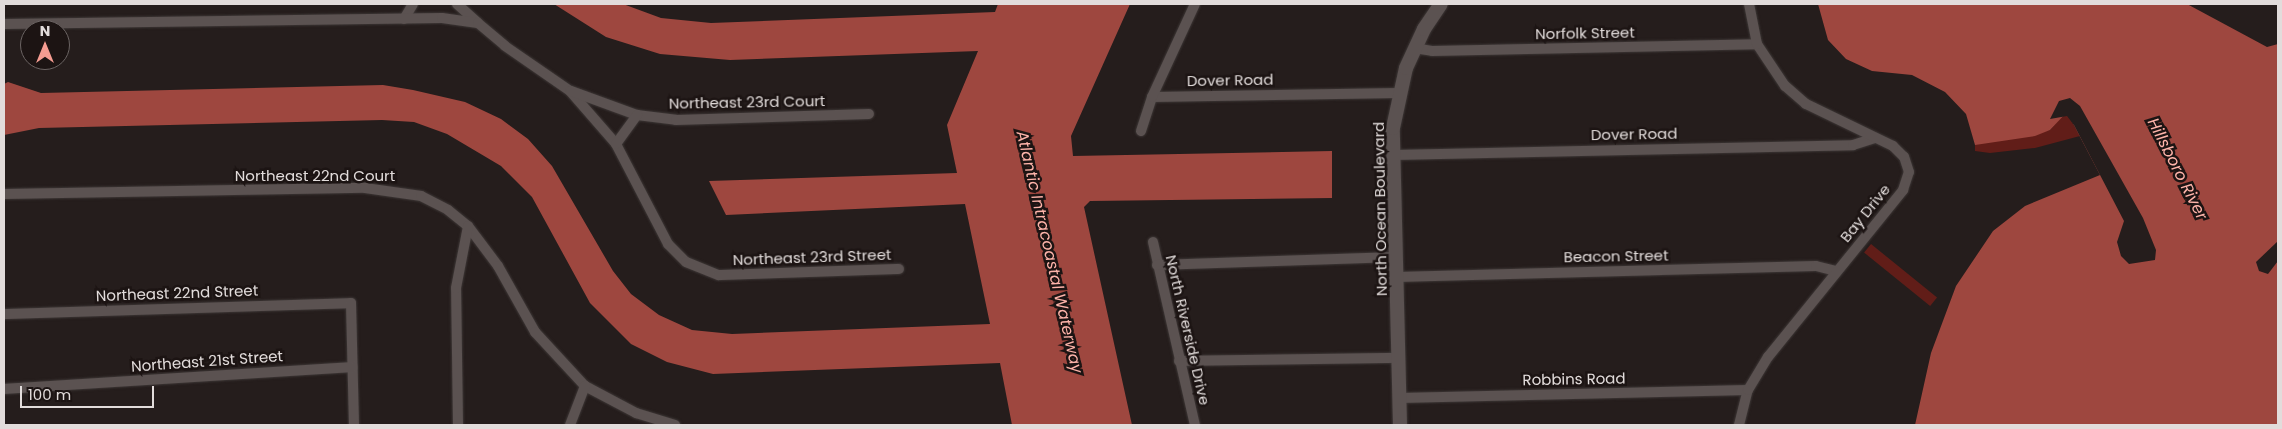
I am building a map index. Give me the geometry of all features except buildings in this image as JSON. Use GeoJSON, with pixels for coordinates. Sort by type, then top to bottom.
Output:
{"type":"FeatureCollection","features":[{"type":"Feature","properties":{"kind":"main road","name":"North Ocean Boulevard"},"geometry":{"type":"LineString","coordinates":[[1400,425],[1393,155],[1398,93],[1414,48],[1441,4]]}},
{"type":"Feature","properties":{"kind":"street"},"geometry":{"type":"LineString","coordinates":[[404,19],[413,4]]}},
{"type":"Feature","properties":{"kind":"street"},"geometry":{"type":"LineString","coordinates":[[457,4],[478,23]]}},
{"type":"Feature","properties":{"kind":"street"},"geometry":{"type":"LineString","coordinates":[[1141,131],[1152,97],[1195,4]]}},
{"type":"Feature","properties":{"kind":"street","name":"Bay Drive"},"geometry":{"type":"LineString","coordinates":[[1739,425],[1748,390],[1768,357],[1903,190],[1909,172],[1904,156],[1893,146],[1806,104],[1785,86],[1757,44],[1749,4]]}},
{"type":"Feature","properties":{"kind":"street"},"geometry":{"type":"LineString","coordinates":[[4,24],[442,18],[478,23]]}},
{"type":"Feature","properties":{"kind":"street","name":"Northeast 23rd Street"},"geometry":{"type":"LineString","coordinates":[[478,23],[505,46],[570,91],[616,144],[668,244],[686,262],[701,270],[719,275],[745,276],[899,269]]}},
{"type":"Feature","properties":{"kind":"street","name":"Norfolk Street"},"geometry":{"type":"LineString","coordinates":[[1414,48],[1432,51],[1757,44]]}},
{"type":"Feature","properties":{"kind":"street","name":"Northeast 23rd Court"},"geometry":{"type":"LineString","coordinates":[[570,91],[637,115],[686,120],[869,114]]}},
{"type":"Feature","properties":{"kind":"street","name":"Dover Road"},"geometry":{"type":"LineString","coordinates":[[1152,97],[1398,93]]}},
{"type":"Feature","properties":{"kind":"street"},"geometry":{"type":"LineString","coordinates":[[616,144],[637,115]]}},
{"type":"Feature","properties":{"kind":"street","name":"Dover Road"},"geometry":{"type":"LineString","coordinates":[[1393,155],[1853,145],[1875,138]]}},
{"type":"Feature","properties":{"kind":"street","name":"Northeast 22nd Court"},"geometry":{"type":"LineString","coordinates":[[4,194],[366,188],[420,196],[448,210],[468,226],[493,259],[535,332],[585,386],[636,413],[675,425]]}},
{"type":"Feature","properties":{"kind":"street"},"geometry":{"type":"LineString","coordinates":[[458,425],[456,288],[468,226]]}},
{"type":"Feature","properties":{"kind":"street","name":"North Riverside Drive"},"geometry":{"type":"LineString","coordinates":[[1153,242],[1195,425]]}},
{"type":"Feature","properties":{"kind":"street"},"geometry":{"type":"LineString","coordinates":[[1157,265],[1396,257]]}},
{"type":"Feature","properties":{"kind":"street","name":"Beacon Street"},"geometry":{"type":"LineString","coordinates":[[1396,277],[1816,266],[1836,271]]}},
{"type":"Feature","properties":{"kind":"street","name":"Northeast 22nd Street"},"geometry":{"type":"LineString","coordinates":[[4,314],[350,303],[352,367]]}},
{"type":"Feature","properties":{"kind":"street"},"geometry":{"type":"LineString","coordinates":[[1180,361],[1398,358]]}},
{"type":"Feature","properties":{"kind":"street"},"geometry":{"type":"LineString","coordinates":[[352,367],[354,425]]}},
{"type":"Feature","properties":{"kind":"street","name":"Northeast 21st Street"},"geometry":{"type":"LineString","coordinates":[[4,389],[352,367]]}},
{"type":"Feature","properties":{"kind":"street"},"geometry":{"type":"LineString","coordinates":[[570,425],[585,386]]}},
{"type":"Feature","properties":{"kind":"street","name":"Robbins Road"},"geometry":{"type":"LineString","coordinates":[[1400,398],[1748,390]]}},
{"type":"Feature","properties":{"kind":"shaded area"},"geometry":{"type":"Polygon","coordinates":[[[2066,112],[2080,136],[2035,148],[1990,153],[1975,151],[1975,144],[2050,130],[2066,112]]]}},
{"type":"Feature","properties":{"kind":"shaded area"},"geometry":{"type":"Polygon","coordinates":[[[1871,244],[1937,297],[1930,306],[1864,253],[1871,244]]]}},
{"type":"Feature","properties":{"kind":"water","name":"Atlantic Intracoastal Waterway"},"geometry":{"type":"Polygon","coordinates":[[[554,4],[623,4],[661,18],[711,23],[995,12],[998,4],[1130,4],[1071,136],[1073,156],[1332,151],[1332,198],[1090,201],[1084,207],[1132,425],[1012,425],[1000,363],[713,374],[667,362],[631,344],[590,303],[532,197],[501,166],[447,134],[414,122],[382,120],[39,128],[4,135],[4,84],[8,82],[41,93],[383,85],[413,90],[465,102],[501,119],[528,139],[552,166],[613,271],[631,294],[659,315],[692,330],[732,334],[990,324],[965,204],[726,215],[709,181],[957,173],[947,125],[978,51],[730,60],[660,54],[606,37],[554,4]]]}},
{"type":"Feature","properties":{"kind":"water","name":"Hillsboro River"},"geometry":{"type":"Polygon","coordinates":[[[1818,4],[2187,4],[2267,47],[2278,44],[2278,425],[1915,425],[1931,353],[1956,286],[1993,231],[2025,206],[2100,175],[2067,112],[2050,130],[2035,136],[1975,145],[1966,114],[1945,92],[1912,75],[1872,71],[1846,59],[1828,40],[1818,4]]]}},
{"type":"Feature","properties":{"kind":"pier"},"geometry":{"type":"Polygon","coordinates":[[[2070,98],[2080,106],[2143,218],[2156,250],[2155,260],[2129,264],[2121,256],[2117,242],[2124,221],[2074,125],[2067,116],[2050,119],[2059,101],[2070,98]]]}},
{"type":"Feature","properties":{"kind":"pier"},"geometry":{"type":"Polygon","coordinates":[[[2278,241],[2278,261],[2268,274],[2259,271],[2256,262],[2278,241]]]}}]}
